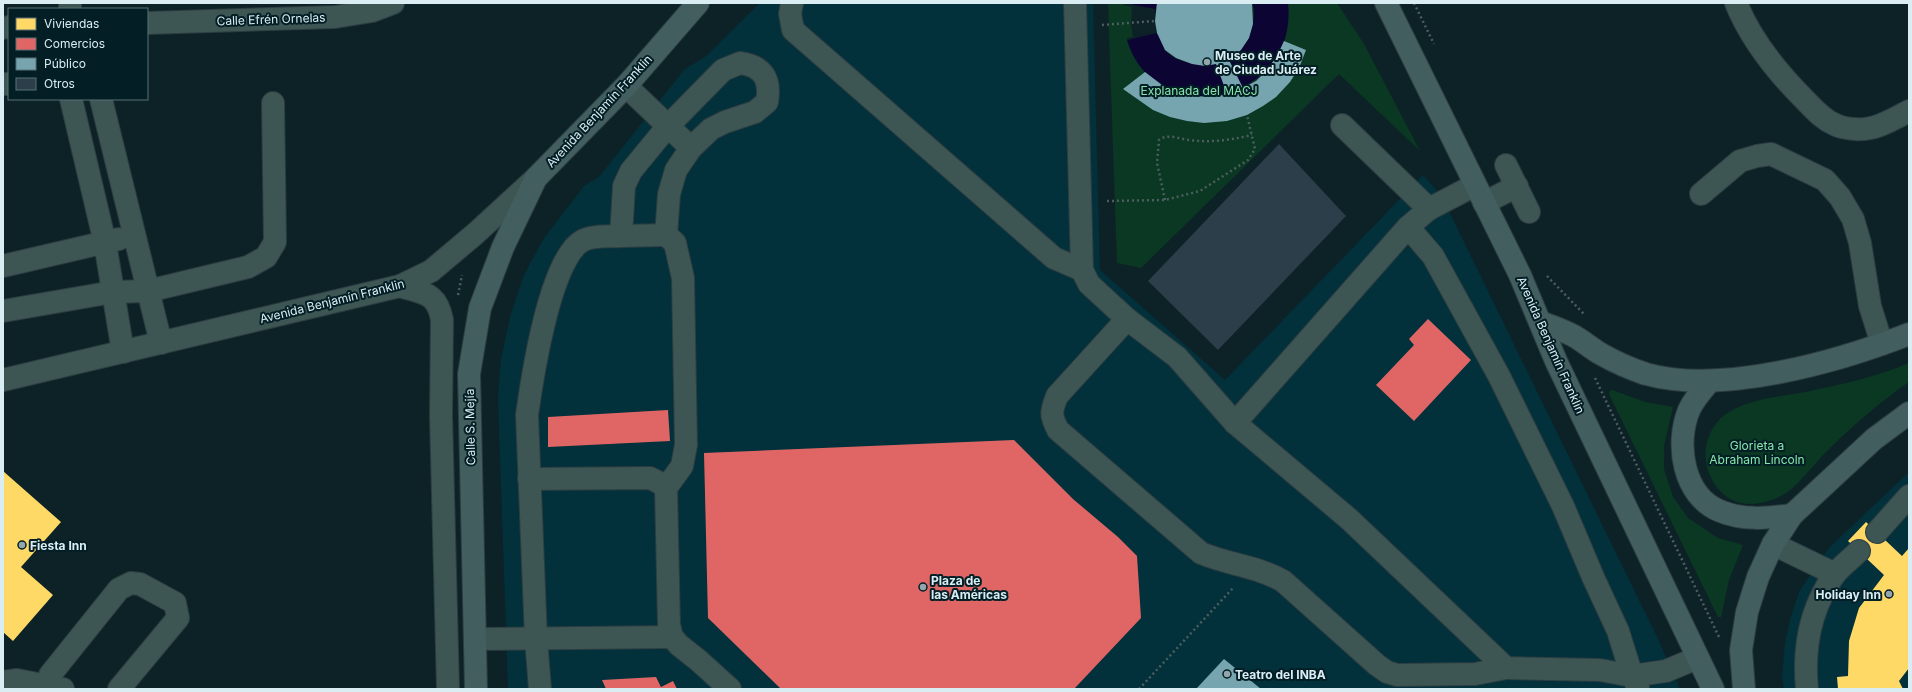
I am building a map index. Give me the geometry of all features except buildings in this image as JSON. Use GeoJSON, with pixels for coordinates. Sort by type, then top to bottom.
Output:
{"type":"FeatureCollection","features":[{"type":"Feature","properties":{"kind":"main road","name":"Avenida Benjamín Franklin"},"geometry":{"type":"LineString","coordinates":[[536,178],[626,86],[698,3]]}},
{"type":"Feature","properties":{"kind":"main road","name":"Avenida Benjamín Franklin"},"geometry":{"type":"LineString","coordinates":[[1387,3],[1479,194],[1520,275],[1556,361],[1713,689]]}},
{"type":"Feature","properties":{"kind":"main road","name":"Calle S. Mejía"},"geometry":{"type":"LineString","coordinates":[[476,689],[469,374],[480,308],[494,268],[536,178]]}},
{"type":"Feature","properties":{"kind":"main road"},"geometry":{"type":"LineString","coordinates":[[1540,322],[1573,335],[1601,354],[1645,374],[1672,379],[1710,381],[1753,376],[1807,366],[1852,354],[1909,334]]}},
{"type":"Feature","properties":{"kind":"main road"},"geometry":{"type":"LineString","coordinates":[[1710,381],[1696,396],[1688,412],[1682,436],[1683,460],[1692,485],[1702,500],[1718,511],[1737,517],[1756,519],[1792,515]]}},
{"type":"Feature","properties":{"kind":"main road"},"geometry":{"type":"LineString","coordinates":[[1744,689],[1741,650],[1747,612],[1758,577],[1773,544],[1792,515],[1874,438],[1909,413]]}},
{"type":"Feature","properties":{"kind":"street","name":"Calle Efrén Ornelas"},"geometry":{"type":"LineString","coordinates":[[148,23],[335,17],[372,11],[393,3]]}},
{"type":"Feature","properties":{"kind":"street"},"geometry":{"type":"LineString","coordinates":[[792,3],[790,14],[793,30],[1054,258],[1082,270]]}},
{"type":"Feature","properties":{"kind":"street"},"geometry":{"type":"LineString","coordinates":[[1075,3],[1082,270],[1089,284],[1127,319],[1177,357],[1235,423],[1349,519],[1506,668]]}},
{"type":"Feature","properties":{"kind":"street"},"geometry":{"type":"LineString","coordinates":[[1736,3],[1744,22],[1765,55],[1791,86],[1819,114],[1835,125],[1855,129],[1873,128],[1909,111]]}},
{"type":"Feature","properties":{"kind":"street"},"geometry":{"type":"LineString","coordinates":[[621,236],[624,186],[632,171],[668,126],[723,70],[740,63],[752,64],[764,74],[769,90],[767,102],[755,112],[725,122],[712,129],[692,148],[676,170],[668,194],[666,235]]}},
{"type":"Feature","properties":{"kind":"street"},"geometry":{"type":"LineString","coordinates":[[626,86],[692,148]]}},
{"type":"Feature","properties":{"kind":"street"},"geometry":{"type":"LineString","coordinates":[[71,100],[105,242],[123,352]]}},
{"type":"Feature","properties":{"kind":"street"},"geometry":{"type":"LineString","coordinates":[[100,100],[161,343]]}},
{"type":"Feature","properties":{"kind":"street"},"geometry":{"type":"LineString","coordinates":[[3,311],[113,292],[148,291],[248,267],[266,257],[275,242],[273,103]]}},
{"type":"Feature","properties":{"kind":"street"},"geometry":{"type":"LineString","coordinates":[[1342,125],[1429,209]]}},
{"type":"Feature","properties":{"kind":"street"},"geometry":{"type":"LineString","coordinates":[[1701,194],[1740,161],[1771,154],[1824,180],[1840,197],[1852,219],[1860,243],[1870,306],[1882,344]]}},
{"type":"Feature","properties":{"kind":"street"},"geometry":{"type":"LineString","coordinates":[[1506,165],[1529,212]]}},
{"type":"Feature","properties":{"kind":"street","name":"Avenida Benjamín Franklin"},"geometry":{"type":"LineString","coordinates":[[3,380],[400,286],[431,271],[536,178]]}},
{"type":"Feature","properties":{"kind":"street"},"geometry":{"type":"LineString","coordinates":[[1235,423],[1408,227],[1429,209],[1479,194],[1517,186]]}},
{"type":"Feature","properties":{"kind":"street"},"geometry":{"type":"LineString","coordinates":[[1408,227],[1433,256],[1499,376],[1563,506],[1592,578],[1618,631],[1636,683]]}},
{"type":"Feature","properties":{"kind":"street"},"geometry":{"type":"LineString","coordinates":[[3,266],[134,235]]}},
{"type":"Feature","properties":{"kind":"street"},"geometry":{"type":"LineString","coordinates":[[540,689],[536,639],[527,415],[547,308],[568,255],[581,241],[594,238],[621,236],[666,235],[675,243],[683,278],[686,445],[682,466],[666,488],[669,625],[672,637],[679,646],[698,660],[730,689]]}},
{"type":"Feature","properties":{"kind":"street"},"geometry":{"type":"LineString","coordinates":[[400,286],[432,297],[437,302],[442,320],[441,423],[448,689]]}},
{"type":"Feature","properties":{"kind":"street"},"geometry":{"type":"LineString","coordinates":[[1127,319],[1057,396],[1051,410],[1058,430],[1201,553],[1216,560],[1252,567],[1267,572],[1282,581],[1377,665],[1387,672],[1397,675],[1475,674],[1506,668],[1600,670],[1636,683],[1697,658]]}},
{"type":"Feature","properties":{"kind":"street"},"geometry":{"type":"LineString","coordinates":[[529,479],[650,478],[666,488]]}},
{"type":"Feature","properties":{"kind":"street"},"geometry":{"type":"LineString","coordinates":[[1877,532],[1909,496]]}},
{"type":"Feature","properties":{"kind":"street"},"geometry":{"type":"LineString","coordinates":[[1773,544],[1835,574]]}},
{"type":"Feature","properties":{"kind":"street"},"geometry":{"type":"LineString","coordinates":[[1808,689],[1806,651],[1811,622],[1821,598],[1835,574],[1858,552]]}},
{"type":"Feature","properties":{"kind":"street"},"geometry":{"type":"LineString","coordinates":[[56,687],[50,675],[119,589],[131,583],[140,584],[175,603],[178,618],[119,689]]}},
{"type":"Feature","properties":{"kind":"street"},"geometry":{"type":"LineString","coordinates":[[475,639],[672,637]]}},
{"type":"Feature","properties":{"kind":"street"},"geometry":{"type":"LineString","coordinates":[[3,682],[17,680],[56,687]]}},
{"type":"Feature","properties":{"kind":"path"},"geometry":{"type":"LineString","coordinates":[[1414,3],[1418,10]]}},
{"type":"Feature","properties":{"kind":"path"},"geometry":{"type":"LineString","coordinates":[[1102,25],[1155,21]]}},
{"type":"Feature","properties":{"kind":"path"},"geometry":{"type":"LineString","coordinates":[[1107,201],[1165,200],[1200,191],[1248,160],[1255,149],[1247,115]]}},
{"type":"Feature","properties":{"kind":"path"},"geometry":{"type":"LineString","coordinates":[[1165,200],[1157,163],[1159,140],[1163,137],[1169,136],[1205,142],[1224,141],[1252,135]]}},
{"type":"Feature","properties":{"kind":"path"},"geometry":{"type":"LineString","coordinates":[[1545,274],[1589,319]]}},
{"type":"Feature","properties":{"kind":"path"},"geometry":{"type":"LineString","coordinates":[[1597,381],[1718,634]]}},
{"type":"Feature","properties":{"kind":"path"},"geometry":{"type":"LineString","coordinates":[[1139,689],[1252,567]]}},
{"type":"Feature","properties":{"kind":"shaded area","name":"Plaza de las Américas"},"geometry":{"type":"Polygon","coordinates":[[[760,3],[1093,3],[1100,270],[1225,380],[1423,175],[1441,195],[1659,641],[1680,689],[508,689],[498,398],[501,359],[510,317],[524,275],[544,238],[584,186],[599,177],[684,70],[706,56],[760,3]]]}},
{"type":"Feature","properties":{"kind":"shaded area"},"geometry":{"type":"Polygon","coordinates":[[[1124,3],[1157,3],[1157,23],[1161,41],[1165,50],[1176,58],[1194,64],[1204,65],[1215,63],[1233,56],[1241,49],[1247,40],[1253,24],[1254,13],[1252,3],[1288,3],[1285,38],[1271,65],[1249,84],[1222,94],[1193,96],[1165,87],[1142,69],[1127,40],[1135,38],[1134,5],[1124,3]]]}},
{"type":"Feature","properties":{"kind":"shaded area"},"geometry":{"type":"Polygon","coordinates":[[[1909,472],[1909,689],[1784,689],[1782,675],[1785,643],[1791,616],[1800,590],[1829,548],[1909,472]]]}},
{"type":"Feature","properties":{"kind":"green space","name":"Explanada del MACJ"},"geometry":{"type":"Polygon","coordinates":[[[1108,3],[1337,3],[1364,44],[1420,151],[1339,74],[1141,268],[1117,263],[1108,3]]]}},
{"type":"Feature","properties":{"kind":"green space","name":"Glorieta a Abraham Lincoln"},"geometry":{"type":"Polygon","coordinates":[[[1909,363],[1909,382],[1878,405],[1849,431],[1825,453],[1791,490],[1774,499],[1762,503],[1750,504],[1737,502],[1727,497],[1714,482],[1706,465],[1706,447],[1708,439],[1716,424],[1729,412],[1738,407],[1756,401],[1844,383],[1884,372],[1909,363]]]}},
{"type":"Feature","properties":{"kind":"green space"},"geometry":{"type":"Polygon","coordinates":[[[1612,390],[1645,402],[1673,407],[1664,446],[1664,469],[1673,497],[1688,518],[1718,538],[1743,545],[1729,580],[1721,617],[1718,617],[1609,394],[1612,390]]]}},
{"type":"Feature","properties":{"kind":"pier"},"geometry":{"type":"Polygon","coordinates":[[[1124,3],[1155,9],[1157,33],[1127,40],[1127,38],[1133,37],[1131,23],[1132,7],[1124,5],[1124,3]]]}},
{"type":"Feature","properties":{"kind":"place","name":"Museo de Arte de Ciudad Juárez"},"geometry":{"type":"Point","coordinates":[1207,62]}},
{"type":"Feature","properties":{"kind":"place","name":"Fiesta Inn"},"geometry":{"type":"Point","coordinates":[22,545]}},
{"type":"Feature","properties":{"kind":"place","name":"Plaza de las Américas"},"geometry":{"type":"Point","coordinates":[923,587]}},
{"type":"Feature","properties":{"kind":"place","name":"Holiday Inn"},"geometry":{"type":"Point","coordinates":[1889,594]}},
{"type":"Feature","properties":{"kind":"place","name":"Teatro del INBA"},"geometry":{"type":"Point","coordinates":[1227,674]}}]}
